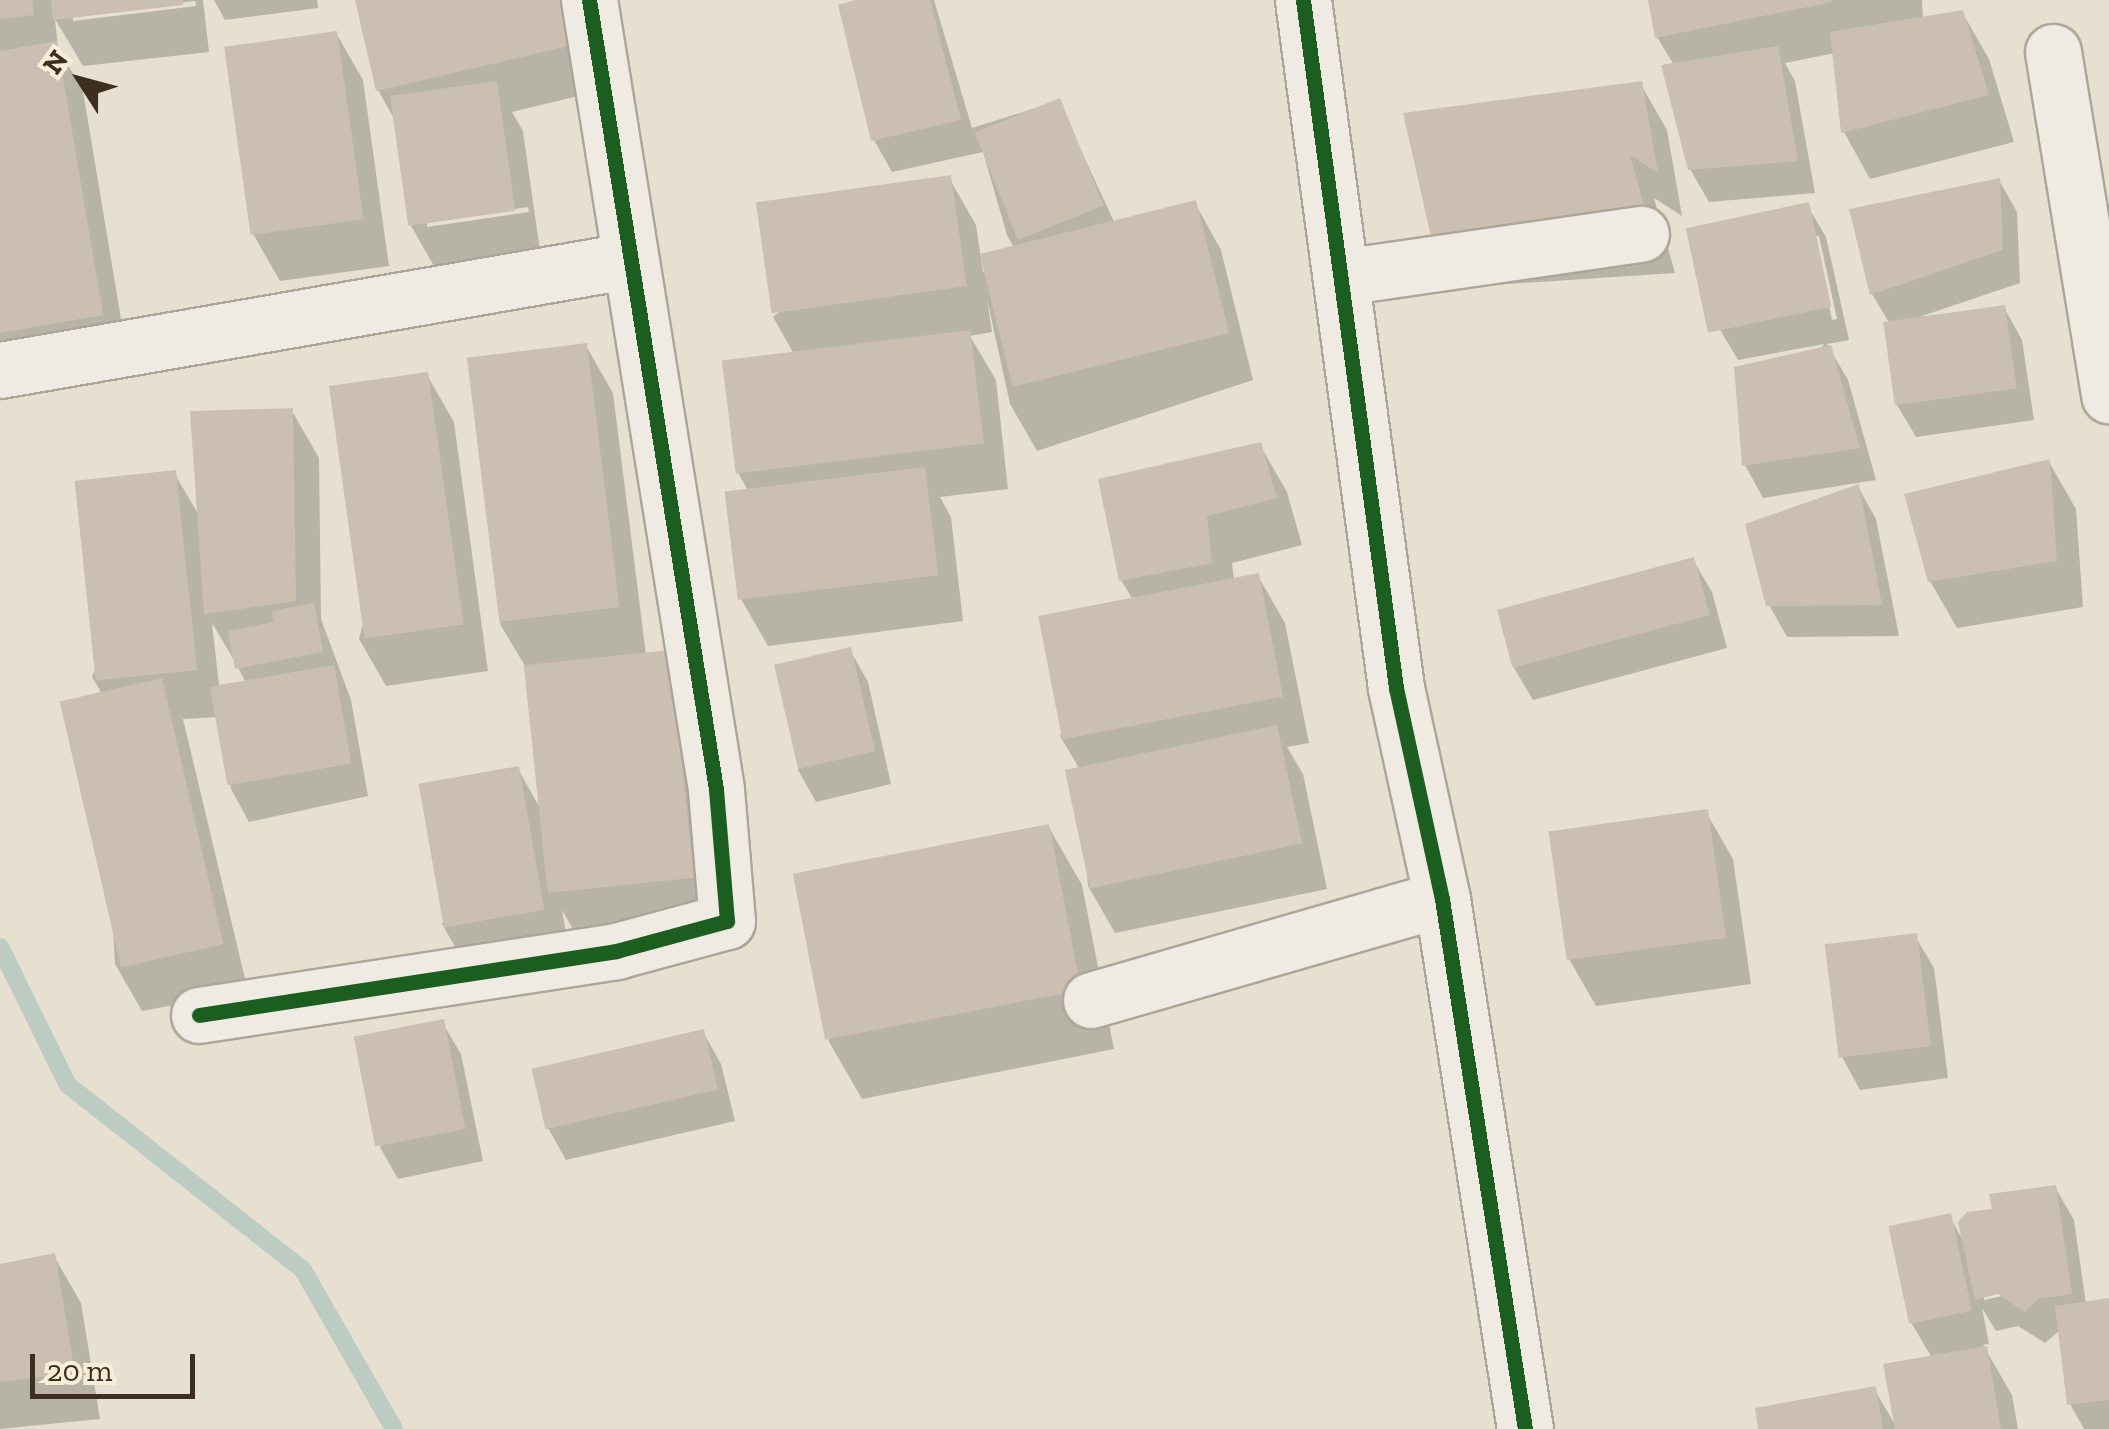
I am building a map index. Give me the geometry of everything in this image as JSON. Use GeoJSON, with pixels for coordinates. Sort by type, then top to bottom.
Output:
{"type":"FeatureCollection","features":[{"type":"Feature","properties":{"kind":"street"},"geometry":{"type":"LineString","coordinates":[[198,1015],[616,951],[727,921],[716,789],[626,261],[589,0]]}},
{"type":"Feature","properties":{"kind":"street"},"geometry":{"type":"LineString","coordinates":[[1303,0],[1396,688],[1442,900],[1525,1429]]}},
{"type":"Feature","properties":{"kind":"street"},"geometry":{"type":"LineString","coordinates":[[2053,52],[2095,211],[2109,395]]}},
{"type":"Feature","properties":{"kind":"street"},"geometry":{"type":"LineString","coordinates":[[1342,277],[1641,234]]}},
{"type":"Feature","properties":{"kind":"street"},"geometry":{"type":"LineString","coordinates":[[0,370],[626,261]]}},
{"type":"Feature","properties":{"kind":"street"},"geometry":{"type":"LineString","coordinates":[[1091,1000],[1442,900]]}},
{"type":"Feature","properties":{"kind":"building"},"geometry":{"type":"Polygon","coordinates":[[[0,0],[32,0],[34,15],[0,19],[0,0]]]}},
{"type":"Feature","properties":{"kind":"building"},"geometry":{"type":"Polygon","coordinates":[[[51,0],[183,0],[183,5],[53,20],[51,0]]]}},
{"type":"Feature","properties":{"kind":"building"},"geometry":{"type":"Polygon","coordinates":[[[355,0],[569,0],[578,44],[376,91],[355,0]]]}},
{"type":"Feature","properties":{"kind":"building"},"geometry":{"type":"Polygon","coordinates":[[[855,0],[930,0],[961,120],[871,141],[838,5],[855,0]]]}},
{"type":"Feature","properties":{"kind":"building"},"geometry":{"type":"Polygon","coordinates":[[[1648,0],[1832,0],[1832,2],[1655,38],[1648,0]]]}},
{"type":"Feature","properties":{"kind":"building"},"geometry":{"type":"Polygon","coordinates":[[[1963,10],[1989,95],[1841,133],[1830,32],[1963,10]]]}},
{"type":"Feature","properties":{"kind":"building"},"geometry":{"type":"Polygon","coordinates":[[[337,31],[363,219],[251,235],[224,47],[337,31]]]}},
{"type":"Feature","properties":{"kind":"building"},"geometry":{"type":"Polygon","coordinates":[[[57,41],[103,315],[0,333],[0,51],[57,41]]]}},
{"type":"Feature","properties":{"kind":"building"},"geometry":{"type":"Polygon","coordinates":[[[1778,46],[1798,161],[1688,170],[1661,65],[1778,46]]]}},
{"type":"Feature","properties":{"kind":"building"},"geometry":{"type":"Polygon","coordinates":[[[497,81],[515,211],[408,226],[390,96],[497,81]]]}},
{"type":"Feature","properties":{"kind":"building"},"geometry":{"type":"Polygon","coordinates":[[[1642,81],[1658,173],[1630,155],[1650,227],[1432,241],[1403,113],[1642,81]]]}},
{"type":"Feature","properties":{"kind":"building"},"geometry":{"type":"Polygon","coordinates":[[[1060,98],[1103,206],[1018,240],[975,132],[1060,98]]]}},
{"type":"Feature","properties":{"kind":"building"},"geometry":{"type":"Polygon","coordinates":[[[951,175],[967,286],[772,313],[756,202],[951,175]]]}},
{"type":"Feature","properties":{"kind":"building"},"geometry":{"type":"Polygon","coordinates":[[[2000,178],[2003,250],[1870,295],[1849,209],[2000,178]]]}},
{"type":"Feature","properties":{"kind":"building"},"geometry":{"type":"Polygon","coordinates":[[[1196,200],[1229,333],[1013,387],[980,254],[1196,200]]]}},
{"type":"Feature","properties":{"kind":"building"},"geometry":{"type":"Polygon","coordinates":[[[1809,202],[1831,307],[1708,333],[1686,228],[1809,202]]]}},
{"type":"Feature","properties":{"kind":"building"},"geometry":{"type":"Polygon","coordinates":[[[2005,305],[2017,388],[1895,405],[1883,322],[2005,305]]]}},
{"type":"Feature","properties":{"kind":"building"},"geometry":{"type":"Polygon","coordinates":[[[970,330],[984,443],[736,474],[722,360],[970,330]]]}},
{"type":"Feature","properties":{"kind":"building"},"geometry":{"type":"Polygon","coordinates":[[[587,343],[619,607],[499,622],[467,358],[587,343]]]}},
{"type":"Feature","properties":{"kind":"building"},"geometry":{"type":"Polygon","coordinates":[[[1831,345],[1860,448],[1742,466],[1734,367],[1831,345]]]}},
{"type":"Feature","properties":{"kind":"building"},"geometry":{"type":"Polygon","coordinates":[[[428,372],[463,625],[364,638],[329,386],[428,372]]]}},
{"type":"Feature","properties":{"kind":"building"},"geometry":{"type":"Polygon","coordinates":[[[293,408],[296,601],[204,614],[190,411],[293,408]]]}},
{"type":"Feature","properties":{"kind":"building"},"geometry":{"type":"Polygon","coordinates":[[[1261,442],[1277,498],[1207,516],[1212,563],[1119,581],[1098,479],[1261,442]]]}},
{"type":"Feature","properties":{"kind":"building"},"geometry":{"type":"Polygon","coordinates":[[[2050,459],[2057,561],[1928,582],[1904,494],[2050,459]]]}},
{"type":"Feature","properties":{"kind":"building"},"geometry":{"type":"Polygon","coordinates":[[[925,467],[938,575],[738,600],[725,492],[925,467]]]}},
{"type":"Feature","properties":{"kind":"building"},"geometry":{"type":"Polygon","coordinates":[[[176,470],[197,670],[96,681],[75,481],[176,470]]]}},
{"type":"Feature","properties":{"kind":"building"},"geometry":{"type":"Polygon","coordinates":[[[1859,484],[1882,605],[1766,606],[1745,524],[1859,484]]]}},
{"type":"Feature","properties":{"kind":"building"},"geometry":{"type":"Polygon","coordinates":[[[1694,557],[1710,615],[1512,668],[1497,610],[1694,557]]]}},
{"type":"Feature","properties":{"kind":"building"},"geometry":{"type":"Polygon","coordinates":[[[1259,573],[1283,697],[1062,740],[1038,616],[1259,573]]]}},
{"type":"Feature","properties":{"kind":"building"},"geometry":{"type":"Polygon","coordinates":[[[314,603],[323,652],[235,669],[228,631],[274,622],[272,611],[314,603]]]}},
{"type":"Feature","properties":{"kind":"building"},"geometry":{"type":"Polygon","coordinates":[[[851,647],[875,751],[798,769],[774,665],[851,647]]]}},
{"type":"Feature","properties":{"kind":"building"},"geometry":{"type":"Polygon","coordinates":[[[670,650],[694,878],[548,893],[524,665],[670,650]]]}},
{"type":"Feature","properties":{"kind":"building"},"geometry":{"type":"Polygon","coordinates":[[[334,665],[351,763],[227,785],[210,687],[334,665]]]}},
{"type":"Feature","properties":{"kind":"building"},"geometry":{"type":"Polygon","coordinates":[[[162,678],[223,944],[121,968],[60,702],[162,678]]]}},
{"type":"Feature","properties":{"kind":"building"},"geometry":{"type":"Polygon","coordinates":[[[1277,725],[1302,843],[1090,888],[1065,770],[1277,725]]]}},
{"type":"Feature","properties":{"kind":"building"},"geometry":{"type":"Polygon","coordinates":[[[519,766],[544,910],[444,927],[419,784],[519,766]]]}},
{"type":"Feature","properties":{"kind":"building"},"geometry":{"type":"Polygon","coordinates":[[[1708,809],[1726,938],[1567,960],[1549,831],[1708,809]]]}},
{"type":"Feature","properties":{"kind":"building"},"geometry":{"type":"Polygon","coordinates":[[[1049,824],[1081,990],[825,1040],[793,874],[1049,824]]]}},
{"type":"Feature","properties":{"kind":"building"},"geometry":{"type":"Polygon","coordinates":[[[1917,933],[1931,1046],[1839,1057],[1825,944],[1917,933]]]}},
{"type":"Feature","properties":{"kind":"building"},"geometry":{"type":"Polygon","coordinates":[[[444,1019],[465,1129],[375,1146],[354,1037],[444,1019]]]}},
{"type":"Feature","properties":{"kind":"building"},"geometry":{"type":"Polygon","coordinates":[[[704,1029],[718,1089],[545,1129],[532,1069],[704,1029]]]}},
{"type":"Feature","properties":{"kind":"building"},"geometry":{"type":"Polygon","coordinates":[[[2056,1185],[2072,1294],[2038,1299],[2025,1312],[1998,1294],[1975,1300],[1958,1222],[1967,1212],[1992,1209],[1989,1194],[2056,1185]]]}},
{"type":"Feature","properties":{"kind":"building"},"geometry":{"type":"Polygon","coordinates":[[[1951,1213],[1972,1311],[1909,1324],[1888,1226],[1951,1213]]]}},
{"type":"Feature","properties":{"kind":"building"},"geometry":{"type":"Polygon","coordinates":[[[55,1253],[75,1373],[0,1382],[0,1264],[55,1253]]]}},
{"type":"Feature","properties":{"kind":"building"},"geometry":{"type":"Polygon","coordinates":[[[2109,1298],[2109,1400],[2067,1405],[2055,1306],[2109,1298]]]}},
{"type":"Feature","properties":{"kind":"building"},"geometry":{"type":"Polygon","coordinates":[[[1987,1346],[2001,1429],[1895,1429],[1883,1364],[1987,1346]]]}},
{"type":"Feature","properties":{"kind":"building"},"geometry":{"type":"Polygon","coordinates":[[[1876,1386],[1883,1429],[1758,1429],[1755,1408],[1876,1386]]]}},
{"type":"Feature","properties":{"kind":"waterway"},"geometry":{"type":"LineString","coordinates":[[0,947],[68,1085],[303,1270],[394,1429]]}},
{"type":"Feature","properties":{"kind":"cycle path"},"geometry":{"type":"LineString","coordinates":[[199,1015],[616,951],[727,921],[716,789],[589,0]]}},
{"type":"Feature","properties":{"kind":"cycle path"},"geometry":{"type":"LineString","coordinates":[[1303,0],[1396,688],[1442,899],[1525,1429]]}}]}
